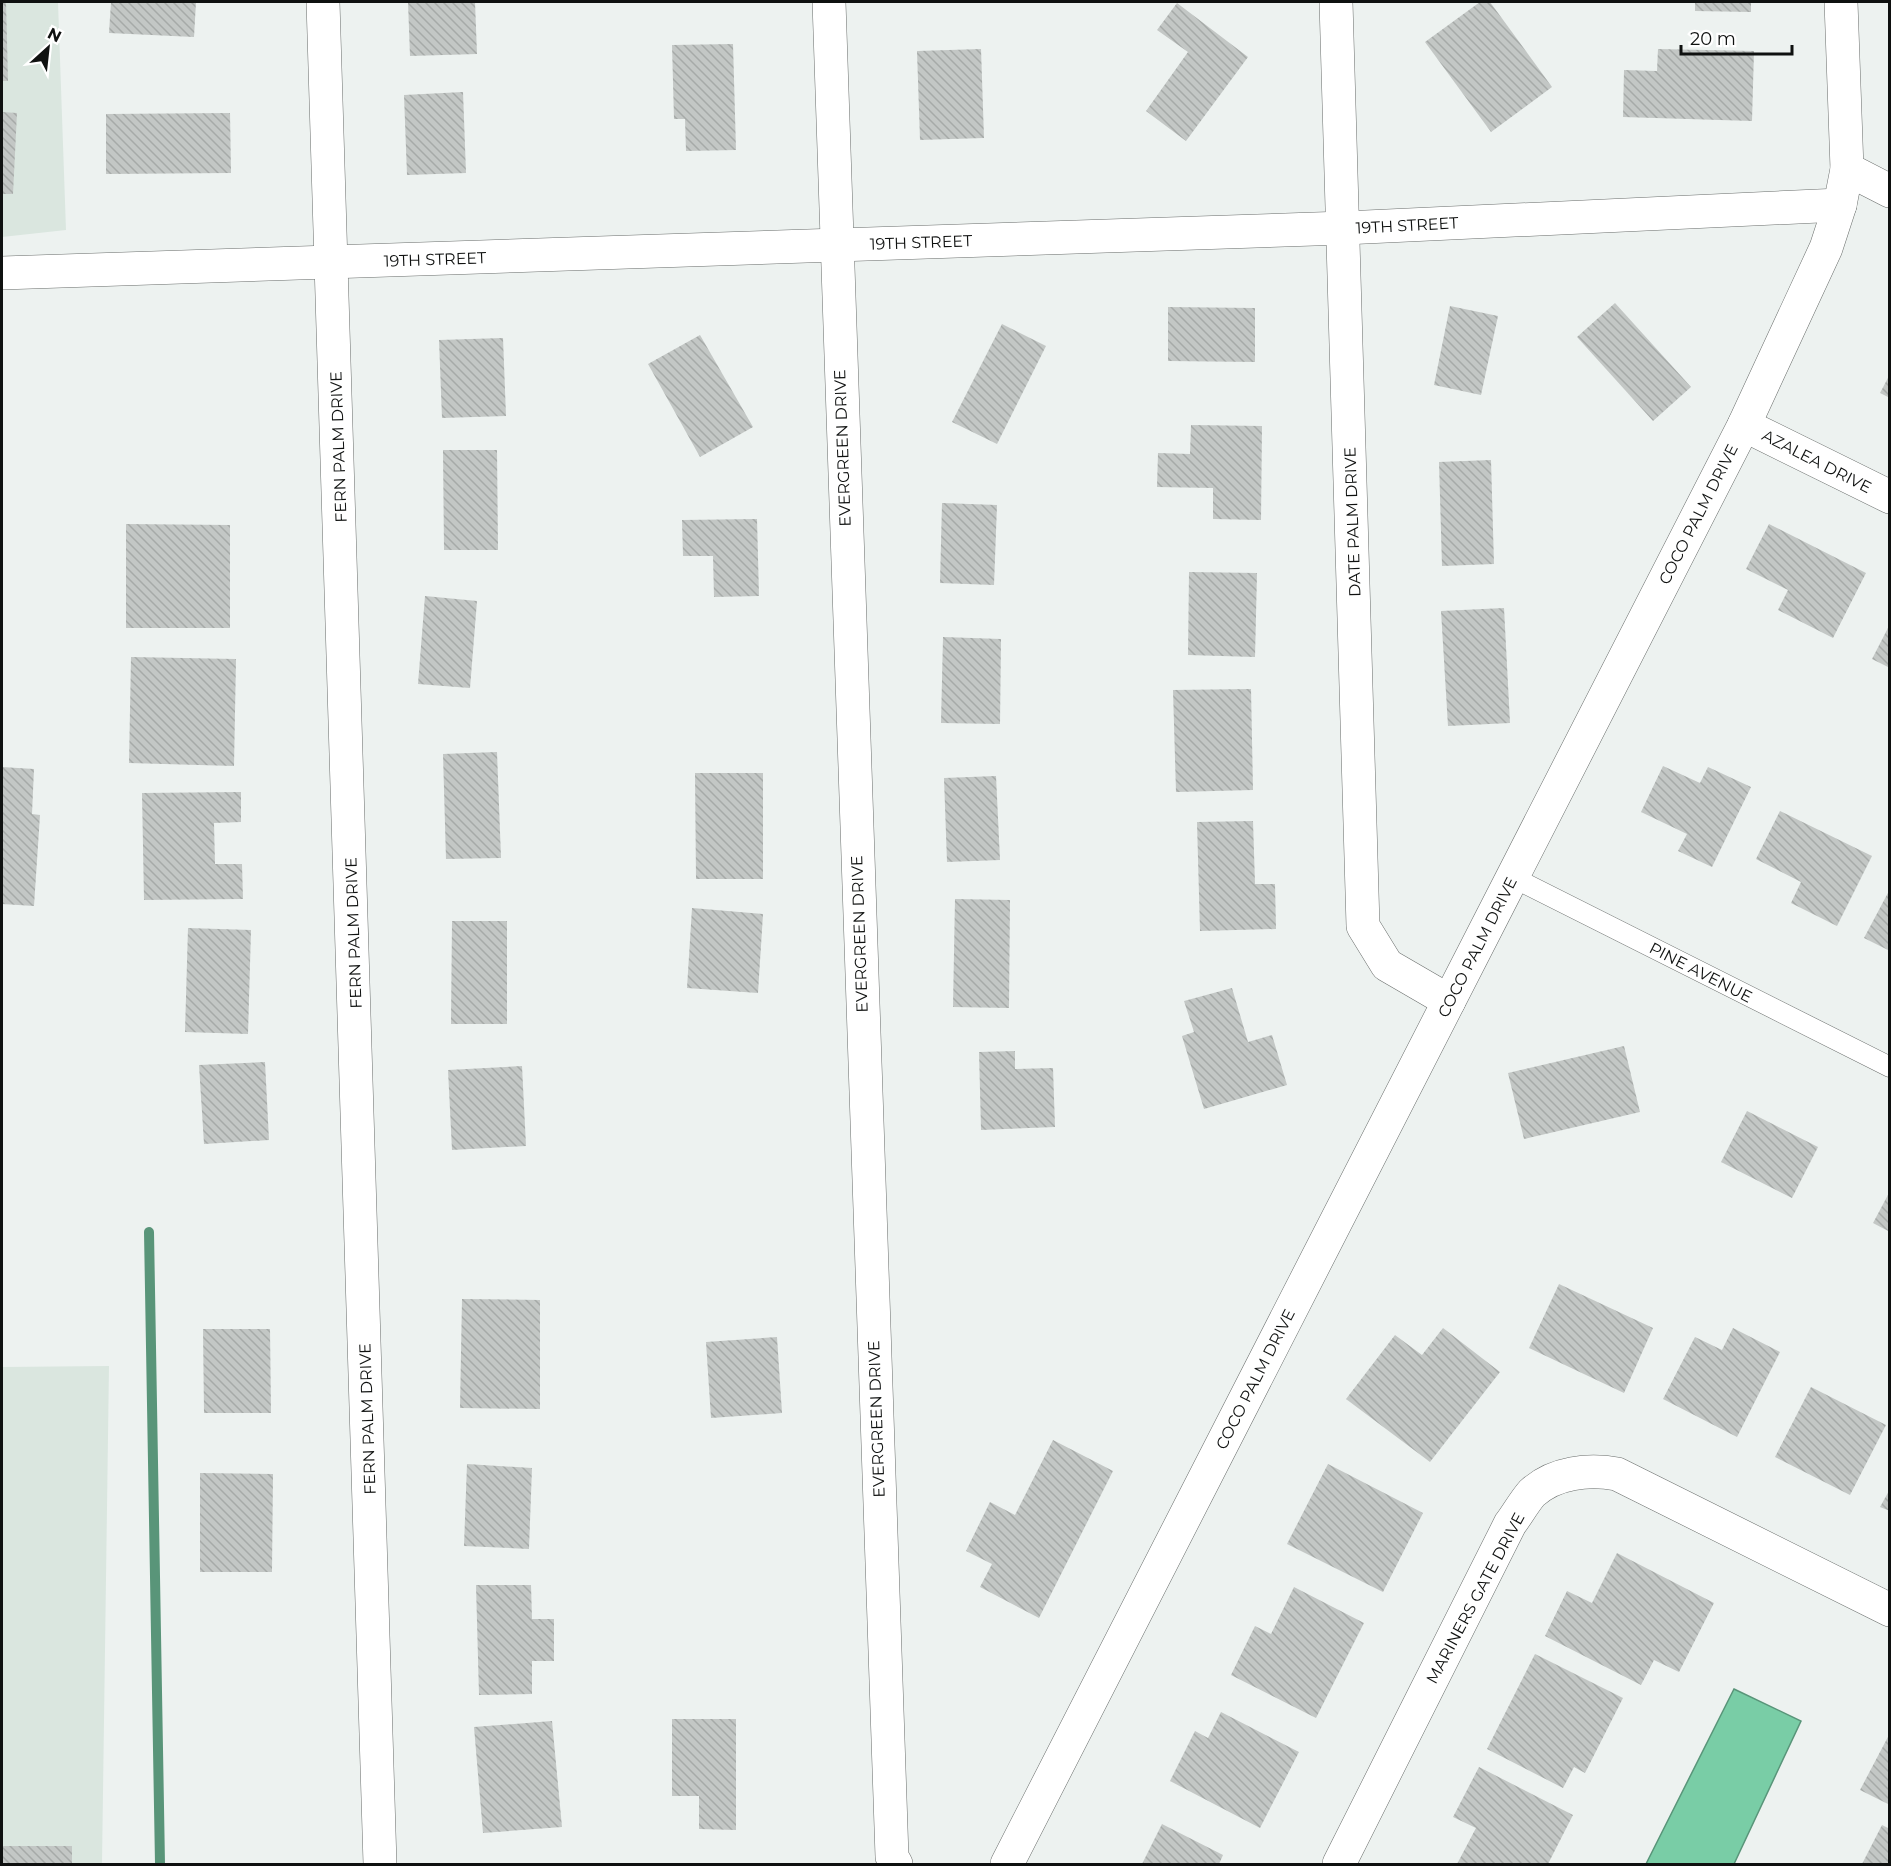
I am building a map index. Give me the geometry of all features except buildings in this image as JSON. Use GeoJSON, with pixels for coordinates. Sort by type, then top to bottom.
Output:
{"type":"FeatureCollection","features":[{"type":"Feature","properties":{"kind":"street","name":"FERN PALM DRIVE"},"geometry":{"type":"LineString","coordinates":[[323,2],[333,262],[380,1864]]}},
{"type":"Feature","properties":{"kind":"street","name":"EVERGREEN DRIVE"},"geometry":{"type":"LineString","coordinates":[[829,2],[835,244],[890,1821],[892,1857],[896,1864]]}},
{"type":"Feature","properties":{"kind":"street","name":"DATE PALM DRIVE"},"geometry":{"type":"LineString","coordinates":[[1336,2],[1363,926],[1387,965],[1449,1001]]}},
{"type":"Feature","properties":{"kind":"street","name":"COCO PALM DRIVE"},"geometry":{"type":"LineString","coordinates":[[1007,1864],[1744,424],[1826,248],[1840,205],[1847,169],[1841,2]]}},
{"type":"Feature","properties":{"kind":"street"},"geometry":{"type":"LineString","coordinates":[[1847,169],[1890,191]]}},
{"type":"Feature","properties":{"kind":"street","name":"19TH STREET"},"geometry":{"type":"LineString","coordinates":[[2,273],[1344,228],[1840,205]]}},
{"type":"Feature","properties":{"kind":"street","name":"AZALEA DRIVE"},"geometry":{"type":"LineString","coordinates":[[1744,424],[1890,497]]}},
{"type":"Feature","properties":{"kind":"street","name":"MARINERS GATE DRIVE"},"geometry":{"type":"LineString","coordinates":[[1339,1864],[1510,1524],[1533,1493],[1563,1474],[1599,1471],[1617,1474],[1890,1610]]}},
{"type":"Feature","properties":{"kind":"lane","name":"PINE AVENUE"},"geometry":{"type":"LineString","coordinates":[[1512,877],[1890,1067]]}},
{"type":"Feature","properties":{"kind":"shaded area"},"geometry":{"type":"Polygon","coordinates":[[[2,2],[58,2],[66,230],[2,237],[2,2]]]}},
{"type":"Feature","properties":{"kind":"shaded area"},"geometry":{"type":"Polygon","coordinates":[[[109,1366],[102,1864],[2,1864],[2,1367],[109,1366]]]}},
{"type":"Feature","properties":{"kind":"shaded area"},"geometry":{"type":"Polygon","coordinates":[[[1734,1689],[1801,1721],[1734,1864],[1646,1864],[1734,1689]]]}},
{"type":"Feature","properties":{"kind":"waterway"},"geometry":{"type":"LineString","coordinates":[[149,1232],[160,1864]]}}]}
